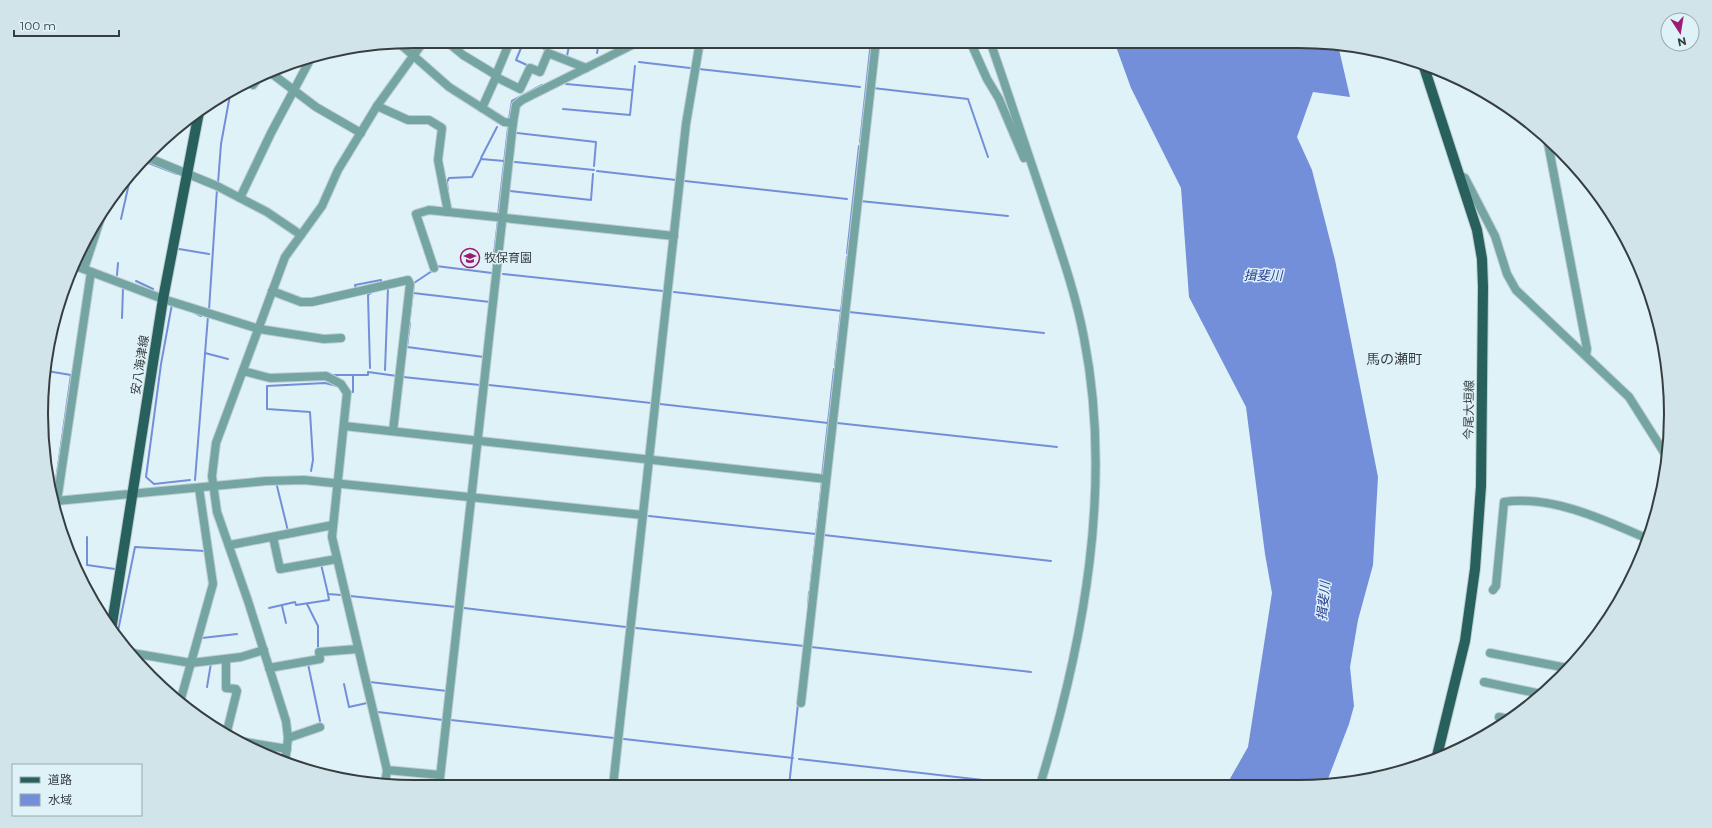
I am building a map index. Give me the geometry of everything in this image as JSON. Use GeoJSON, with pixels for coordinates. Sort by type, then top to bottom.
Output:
{"type":"FeatureCollection","features":[{"type":"Feature","properties":{"kind":"main road","name":"今尾大垣線"},"geometry":{"type":"LineString","coordinates":[[1425,71],[1476,230],[1482,259],[1483,334],[1480,508],[1468,624],[1449,713],[1438,752]]}},
{"type":"Feature","properties":{"kind":"main road","name":"安八海津線"},"geometry":{"type":"LineString","coordinates":[[113,621],[163,299],[197,120]]}},
{"type":"Feature","properties":{"kind":"street"},"geometry":{"type":"LineString","coordinates":[[404,48],[449,87],[504,122],[512,123]]}},
{"type":"Feature","properties":{"kind":"street"},"geometry":{"type":"LineString","coordinates":[[286,757],[288,738],[286,721],[230,545],[217,512],[213,486],[212,464],[216,443],[244,371],[285,257],[322,206],[338,170],[377,106],[418,48]]}},
{"type":"Feature","properties":{"kind":"street"},"geometry":{"type":"LineString","coordinates":[[454,48],[496,76],[520,89],[530,68],[540,72],[548,53],[586,68]]}},
{"type":"Feature","properties":{"kind":"street"},"geometry":{"type":"LineString","coordinates":[[482,108],[507,48]]}},
{"type":"Feature","properties":{"kind":"street"},"geometry":{"type":"LineString","coordinates":[[440,780],[503,218],[512,123],[516,105],[522,100],[626,48]]}},
{"type":"Feature","properties":{"kind":"street"},"geometry":{"type":"LineString","coordinates":[[615,780],[686,124],[699,48]]}},
{"type":"Feature","properties":{"kind":"street"},"geometry":{"type":"LineString","coordinates":[[801,703],[875,48]]}},
{"type":"Feature","properties":{"kind":"street"},"geometry":{"type":"LineString","coordinates":[[973,48],[987,79],[999,99],[1026,161],[1032,165]]}},
{"type":"Feature","properties":{"kind":"street"},"geometry":{"type":"LineString","coordinates":[[992,48],[1068,272],[1084,337],[1093,404],[1096,462],[1094,514],[1087,574],[1075,648],[1057,730],[1042,780]]}},
{"type":"Feature","properties":{"kind":"street"},"geometry":{"type":"LineString","coordinates":[[240,198],[293,90],[308,63]]}},
{"type":"Feature","properties":{"kind":"street"},"geometry":{"type":"LineString","coordinates":[[275,76],[316,107],[361,133]]}},
{"type":"Feature","properties":{"kind":"street"},"geometry":{"type":"LineString","coordinates":[[377,106],[408,120],[430,120],[442,128],[438,160],[448,212]]}},
{"type":"Feature","properties":{"kind":"street"},"geometry":{"type":"LineString","coordinates":[[1549,148],[1587,349],[1586,355]]}},
{"type":"Feature","properties":{"kind":"street"},"geometry":{"type":"LineString","coordinates":[[151,159],[240,198],[301,235]]}},
{"type":"Feature","properties":{"kind":"street"},"geometry":{"type":"LineString","coordinates":[[1459,175],[1465,178],[1495,236],[1507,274],[1516,290],[1536,311],[1586,355],[1629,397],[1662,448]]}},
{"type":"Feature","properties":{"kind":"street"},"geometry":{"type":"LineString","coordinates":[[434,268],[416,214],[429,210],[674,236]]}},
{"type":"Feature","properties":{"kind":"street"},"geometry":{"type":"LineString","coordinates":[[57,494],[87,271],[99,228]]}},
{"type":"Feature","properties":{"kind":"street"},"geometry":{"type":"LineString","coordinates":[[79,268],[163,299],[259,329],[324,339],[341,338]]}},
{"type":"Feature","properties":{"kind":"street"},"geometry":{"type":"LineString","coordinates":[[272,291],[301,302],[312,302],[408,280],[410,284],[393,431]]}},
{"type":"Feature","properties":{"kind":"street"},"geometry":{"type":"LineString","coordinates":[[244,371],[270,378],[326,376],[335,380],[345,388],[347,393],[332,537],[386,770],[385,779]]}},
{"type":"Feature","properties":{"kind":"street"},"geometry":{"type":"LineString","coordinates":[[344,426],[826,479]]}},
{"type":"Feature","properties":{"kind":"street"},"geometry":{"type":"LineString","coordinates":[[58,501],[213,486],[304,480],[338,482],[643,516]]}},
{"type":"Feature","properties":{"kind":"street"},"geometry":{"type":"LineString","coordinates":[[182,696],[213,584],[198,488]]}},
{"type":"Feature","properties":{"kind":"street"},"geometry":{"type":"LineString","coordinates":[[1493,590],[1496,586],[1500,555],[1504,502],[1544,504],[1571,508],[1643,537]]}},
{"type":"Feature","properties":{"kind":"street"},"geometry":{"type":"LineString","coordinates":[[230,545],[333,525]]}},
{"type":"Feature","properties":{"kind":"street"},"geometry":{"type":"LineString","coordinates":[[273,537],[280,569],[337,559]]}},
{"type":"Feature","properties":{"kind":"street"},"geometry":{"type":"LineString","coordinates":[[269,668],[320,659],[319,652],[358,649]]}},
{"type":"Feature","properties":{"kind":"street"},"geometry":{"type":"LineString","coordinates":[[138,654],[191,663],[241,657],[264,650]]}},
{"type":"Feature","properties":{"kind":"street"},"geometry":{"type":"LineString","coordinates":[[1490,653],[1562,667]]}},
{"type":"Feature","properties":{"kind":"street"},"geometry":{"type":"LineString","coordinates":[[226,659],[226,688],[236,689],[237,691],[227,729]]}},
{"type":"Feature","properties":{"kind":"street"},"geometry":{"type":"LineString","coordinates":[[1484,682],[1535,693]]}},
{"type":"Feature","properties":{"kind":"street"},"geometry":{"type":"LineString","coordinates":[[288,738],[320,727]]}},
{"type":"Feature","properties":{"kind":"street"},"geometry":{"type":"LineString","coordinates":[[256,744],[287,749]]}},
{"type":"Feature","properties":{"kind":"street"},"geometry":{"type":"LineString","coordinates":[[386,770],[440,775]]}},
{"type":"Feature","properties":{"kind":"water","name":"揖斐川"},"geometry":{"type":"Polygon","coordinates":[[[1117,48],[1298,48],[1339,50],[1350,97],[1313,92],[1297,137],[1312,170],[1335,260],[1378,477],[1373,565],[1358,620],[1350,667],[1354,706],[1349,724],[1328,778],[1229,780],[1248,747],[1272,593],[1265,554],[1246,407],[1189,297],[1181,188],[1131,88],[1117,48]]]}},
{"type":"Feature","properties":{"kind":"waterway"},"geometry":{"type":"LineString","coordinates":[[521,48],[516,60],[529,66]]}},
{"type":"Feature","properties":{"kind":"waterway"},"geometry":{"type":"LineString","coordinates":[[542,48],[547,50]]}},
{"type":"Feature","properties":{"kind":"waterway"},"geometry":{"type":"LineString","coordinates":[[567,56],[569,48]]}},
{"type":"Feature","properties":{"kind":"waterway"},"geometry":{"type":"LineString","coordinates":[[597,53],[598,48]]}},
{"type":"Feature","properties":{"kind":"waterway"},"geometry":{"type":"LineString","coordinates":[[860,142],[870,48]]}},
{"type":"Feature","properties":{"kind":"waterway"},"geometry":{"type":"LineString","coordinates":[[639,62],[690,68]]}},
{"type":"Feature","properties":{"kind":"waterway"},"geometry":{"type":"LineString","coordinates":[[563,109],[630,115],[635,66]]}},
{"type":"Feature","properties":{"kind":"waterway"},"geometry":{"type":"LineString","coordinates":[[699,69],[860,87]]}},
{"type":"Feature","properties":{"kind":"waterway"},"geometry":{"type":"LineString","coordinates":[[566,84],[632,90]]}},
{"type":"Feature","properties":{"kind":"waterway"},"geometry":{"type":"LineString","coordinates":[[509,119],[512,101],[542,85]]}},
{"type":"Feature","properties":{"kind":"waterway"},"geometry":{"type":"LineString","coordinates":[[873,88],[968,99],[988,157]]}},
{"type":"Feature","properties":{"kind":"waterway"},"geometry":{"type":"LineString","coordinates":[[218,183],[221,144],[229,98]]}},
{"type":"Feature","properties":{"kind":"waterway"},"geometry":{"type":"LineString","coordinates":[[481,158],[497,127]]}},
{"type":"Feature","properties":{"kind":"waterway"},"geometry":{"type":"LineString","coordinates":[[498,215],[508,128]]}},
{"type":"Feature","properties":{"kind":"waterway"},"geometry":{"type":"LineString","coordinates":[[517,133],[596,142],[594,166]]}},
{"type":"Feature","properties":{"kind":"waterway"},"geometry":{"type":"LineString","coordinates":[[847,253],[859,146]]}},
{"type":"Feature","properties":{"kind":"waterway"},"geometry":{"type":"LineString","coordinates":[[448,192],[447,182],[449,178],[472,177],[481,159],[504,161]]}},
{"type":"Feature","properties":{"kind":"waterway"},"geometry":{"type":"LineString","coordinates":[[515,162],[594,170]]}},
{"type":"Feature","properties":{"kind":"waterway"},"geometry":{"type":"LineString","coordinates":[[148,163],[177,174]]}},
{"type":"Feature","properties":{"kind":"waterway"},"geometry":{"type":"LineString","coordinates":[[597,171],[676,180]]}},
{"type":"Feature","properties":{"kind":"waterway"},"geometry":{"type":"LineString","coordinates":[[510,191],[591,200],[593,174]]}},
{"type":"Feature","properties":{"kind":"waterway"},"geometry":{"type":"LineString","coordinates":[[685,181],[847,199]]}},
{"type":"Feature","properties":{"kind":"waterway"},"geometry":{"type":"LineString","coordinates":[[121,219],[129,186]]}},
{"type":"Feature","properties":{"kind":"waterway"},"geometry":{"type":"LineString","coordinates":[[209,310],[217,189]]}},
{"type":"Feature","properties":{"kind":"waterway"},"geometry":{"type":"LineString","coordinates":[[860,201],[1008,216]]}},
{"type":"Feature","properties":{"kind":"waterway"},"geometry":{"type":"LineString","coordinates":[[493,262],[498,220]]}},
{"type":"Feature","properties":{"kind":"waterway"},"geometry":{"type":"LineString","coordinates":[[179,249],[209,254]]}},
{"type":"Feature","properties":{"kind":"waterway"},"geometry":{"type":"LineString","coordinates":[[835,365],[847,257]]}},
{"type":"Feature","properties":{"kind":"waterway"},"geometry":{"type":"LineString","coordinates":[[117,275],[118,263]]}},
{"type":"Feature","properties":{"kind":"waterway"},"geometry":{"type":"LineString","coordinates":[[436,266],[492,273]]}},
{"type":"Feature","properties":{"kind":"waterway"},"geometry":{"type":"LineString","coordinates":[[410,316],[414,283],[432,271]]}},
{"type":"Feature","properties":{"kind":"waterway"},"geometry":{"type":"LineString","coordinates":[[503,274],[663,291]]}},
{"type":"Feature","properties":{"kind":"waterway"},"geometry":{"type":"LineString","coordinates":[[356,289],[355,285],[381,280],[381,283]]}},
{"type":"Feature","properties":{"kind":"waterway"},"geometry":{"type":"LineString","coordinates":[[136,281],[153,289]]}},
{"type":"Feature","properties":{"kind":"waterway"},"geometry":{"type":"LineString","coordinates":[[122,318],[123,288]]}},
{"type":"Feature","properties":{"kind":"waterway"},"geometry":{"type":"LineString","coordinates":[[385,370],[388,288]]}},
{"type":"Feature","properties":{"kind":"waterway"},"geometry":{"type":"LineString","coordinates":[[370,368],[368,295],[372,292]]}},
{"type":"Feature","properties":{"kind":"waterway"},"geometry":{"type":"LineString","coordinates":[[674,292],[842,311]]}},
{"type":"Feature","properties":{"kind":"waterway"},"geometry":{"type":"LineString","coordinates":[[413,293],[490,302]]}},
{"type":"Feature","properties":{"kind":"waterway"},"geometry":{"type":"LineString","coordinates":[[172,304],[161,364],[146,477],[154,484],[190,480]]}},
{"type":"Feature","properties":{"kind":"waterway"},"geometry":{"type":"LineString","coordinates":[[193,312],[201,316]]}},
{"type":"Feature","properties":{"kind":"waterway"},"geometry":{"type":"LineString","coordinates":[[849,312],[1044,333]]}},
{"type":"Feature","properties":{"kind":"waterway"},"geometry":{"type":"LineString","coordinates":[[195,480],[208,316]]}},
{"type":"Feature","properties":{"kind":"waterway"},"geometry":{"type":"LineString","coordinates":[[410,323],[407,347],[484,357]]}},
{"type":"Feature","properties":{"kind":"waterway"},"geometry":{"type":"LineString","coordinates":[[205,353],[228,359]]}},
{"type":"Feature","properties":{"kind":"waterway"},"geometry":{"type":"LineString","coordinates":[[822,476],[834,369]]}},
{"type":"Feature","properties":{"kind":"waterway"},"geometry":{"type":"LineString","coordinates":[[51,372],[71,375],[55,486]]}},
{"type":"Feature","properties":{"kind":"waterway"},"geometry":{"type":"LineString","coordinates":[[331,375],[368,375],[368,372],[397,376]]}},
{"type":"Feature","properties":{"kind":"waterway"},"geometry":{"type":"LineString","coordinates":[[350,392],[353,392],[353,375]]}},
{"type":"Feature","properties":{"kind":"waterway"},"geometry":{"type":"LineString","coordinates":[[403,377],[480,385]]}},
{"type":"Feature","properties":{"kind":"waterway"},"geometry":{"type":"LineString","coordinates":[[311,471],[313,460],[310,412],[267,409],[267,386],[325,383],[337,386]]}},
{"type":"Feature","properties":{"kind":"waterway"},"geometry":{"type":"LineString","coordinates":[[489,385],[651,403]]}},
{"type":"Feature","properties":{"kind":"waterway"},"geometry":{"type":"LineString","coordinates":[[660,404],[828,423]]}},
{"type":"Feature","properties":{"kind":"waterway"},"geometry":{"type":"LineString","coordinates":[[837,423],[1057,447]]}},
{"type":"Feature","properties":{"kind":"waterway"},"geometry":{"type":"LineString","coordinates":[[810,589],[822,481]]}},
{"type":"Feature","properties":{"kind":"waterway"},"geometry":{"type":"LineString","coordinates":[[277,486],[288,531]]}},
{"type":"Feature","properties":{"kind":"waterway"},"geometry":{"type":"LineString","coordinates":[[649,516],[816,534]]}},
{"type":"Feature","properties":{"kind":"waterway"},"geometry":{"type":"LineString","coordinates":[[824,535],[1051,561]]}},
{"type":"Feature","properties":{"kind":"waterway"},"geometry":{"type":"LineString","coordinates":[[87,537],[87,565],[115,569]]}},
{"type":"Feature","properties":{"kind":"waterway"},"geometry":{"type":"LineString","coordinates":[[118,629],[135,547],[205,551]]}},
{"type":"Feature","properties":{"kind":"waterway"},"geometry":{"type":"LineString","coordinates":[[321,564],[328,594],[341,595]]}},
{"type":"Feature","properties":{"kind":"waterway"},"geometry":{"type":"LineString","coordinates":[[808,609],[809,592]]}},
{"type":"Feature","properties":{"kind":"waterway"},"geometry":{"type":"LineString","coordinates":[[269,608],[295,602],[296,605],[329,600],[328,594]]}},
{"type":"Feature","properties":{"kind":"waterway"},"geometry":{"type":"LineString","coordinates":[[350,596],[456,607]]}},
{"type":"Feature","properties":{"kind":"waterway"},"geometry":{"type":"LineString","coordinates":[[307,604],[318,626],[318,647]]}},
{"type":"Feature","properties":{"kind":"waterway"},"geometry":{"type":"LineString","coordinates":[[282,606],[286,623]]}},
{"type":"Feature","properties":{"kind":"waterway"},"geometry":{"type":"LineString","coordinates":[[464,608],[626,627]]}},
{"type":"Feature","properties":{"kind":"waterway"},"geometry":{"type":"LineString","coordinates":[[636,628],[804,646]]}},
{"type":"Feature","properties":{"kind":"waterway"},"geometry":{"type":"LineString","coordinates":[[202,638],[237,634]]}},
{"type":"Feature","properties":{"kind":"waterway"},"geometry":{"type":"LineString","coordinates":[[811,647],[1031,672]]}},
{"type":"Feature","properties":{"kind":"waterway"},"geometry":{"type":"LineString","coordinates":[[207,687],[211,663]]}},
{"type":"Feature","properties":{"kind":"waterway"},"geometry":{"type":"LineString","coordinates":[[308,664],[320,721]]}},
{"type":"Feature","properties":{"kind":"waterway"},"geometry":{"type":"LineString","coordinates":[[370,682],[447,691]]}},
{"type":"Feature","properties":{"kind":"waterway"},"geometry":{"type":"LineString","coordinates":[[344,684],[349,707],[367,703]]}},
{"type":"Feature","properties":{"kind":"waterway"},"geometry":{"type":"LineString","coordinates":[[790,780],[798,704]]}},
{"type":"Feature","properties":{"kind":"waterway"},"geometry":{"type":"LineString","coordinates":[[378,712],[443,720]]}},
{"type":"Feature","properties":{"kind":"waterway"},"geometry":{"type":"LineString","coordinates":[[451,720],[614,738]]}},
{"type":"Feature","properties":{"kind":"waterway"},"geometry":{"type":"LineString","coordinates":[[624,739],[793,758]]}},
{"type":"Feature","properties":{"kind":"waterway"},"geometry":{"type":"LineString","coordinates":[[799,759],[983,780]]}},
{"type":"Feature","properties":{"kind":"place","name":"牧保育園"},"geometry":{"type":"Point","coordinates":[470,258]}},
{"type":"Feature","properties":{"kind":"district","name":"馬の瀬町"},"geometry":{"type":"Point","coordinates":[1394,359]}}]}
